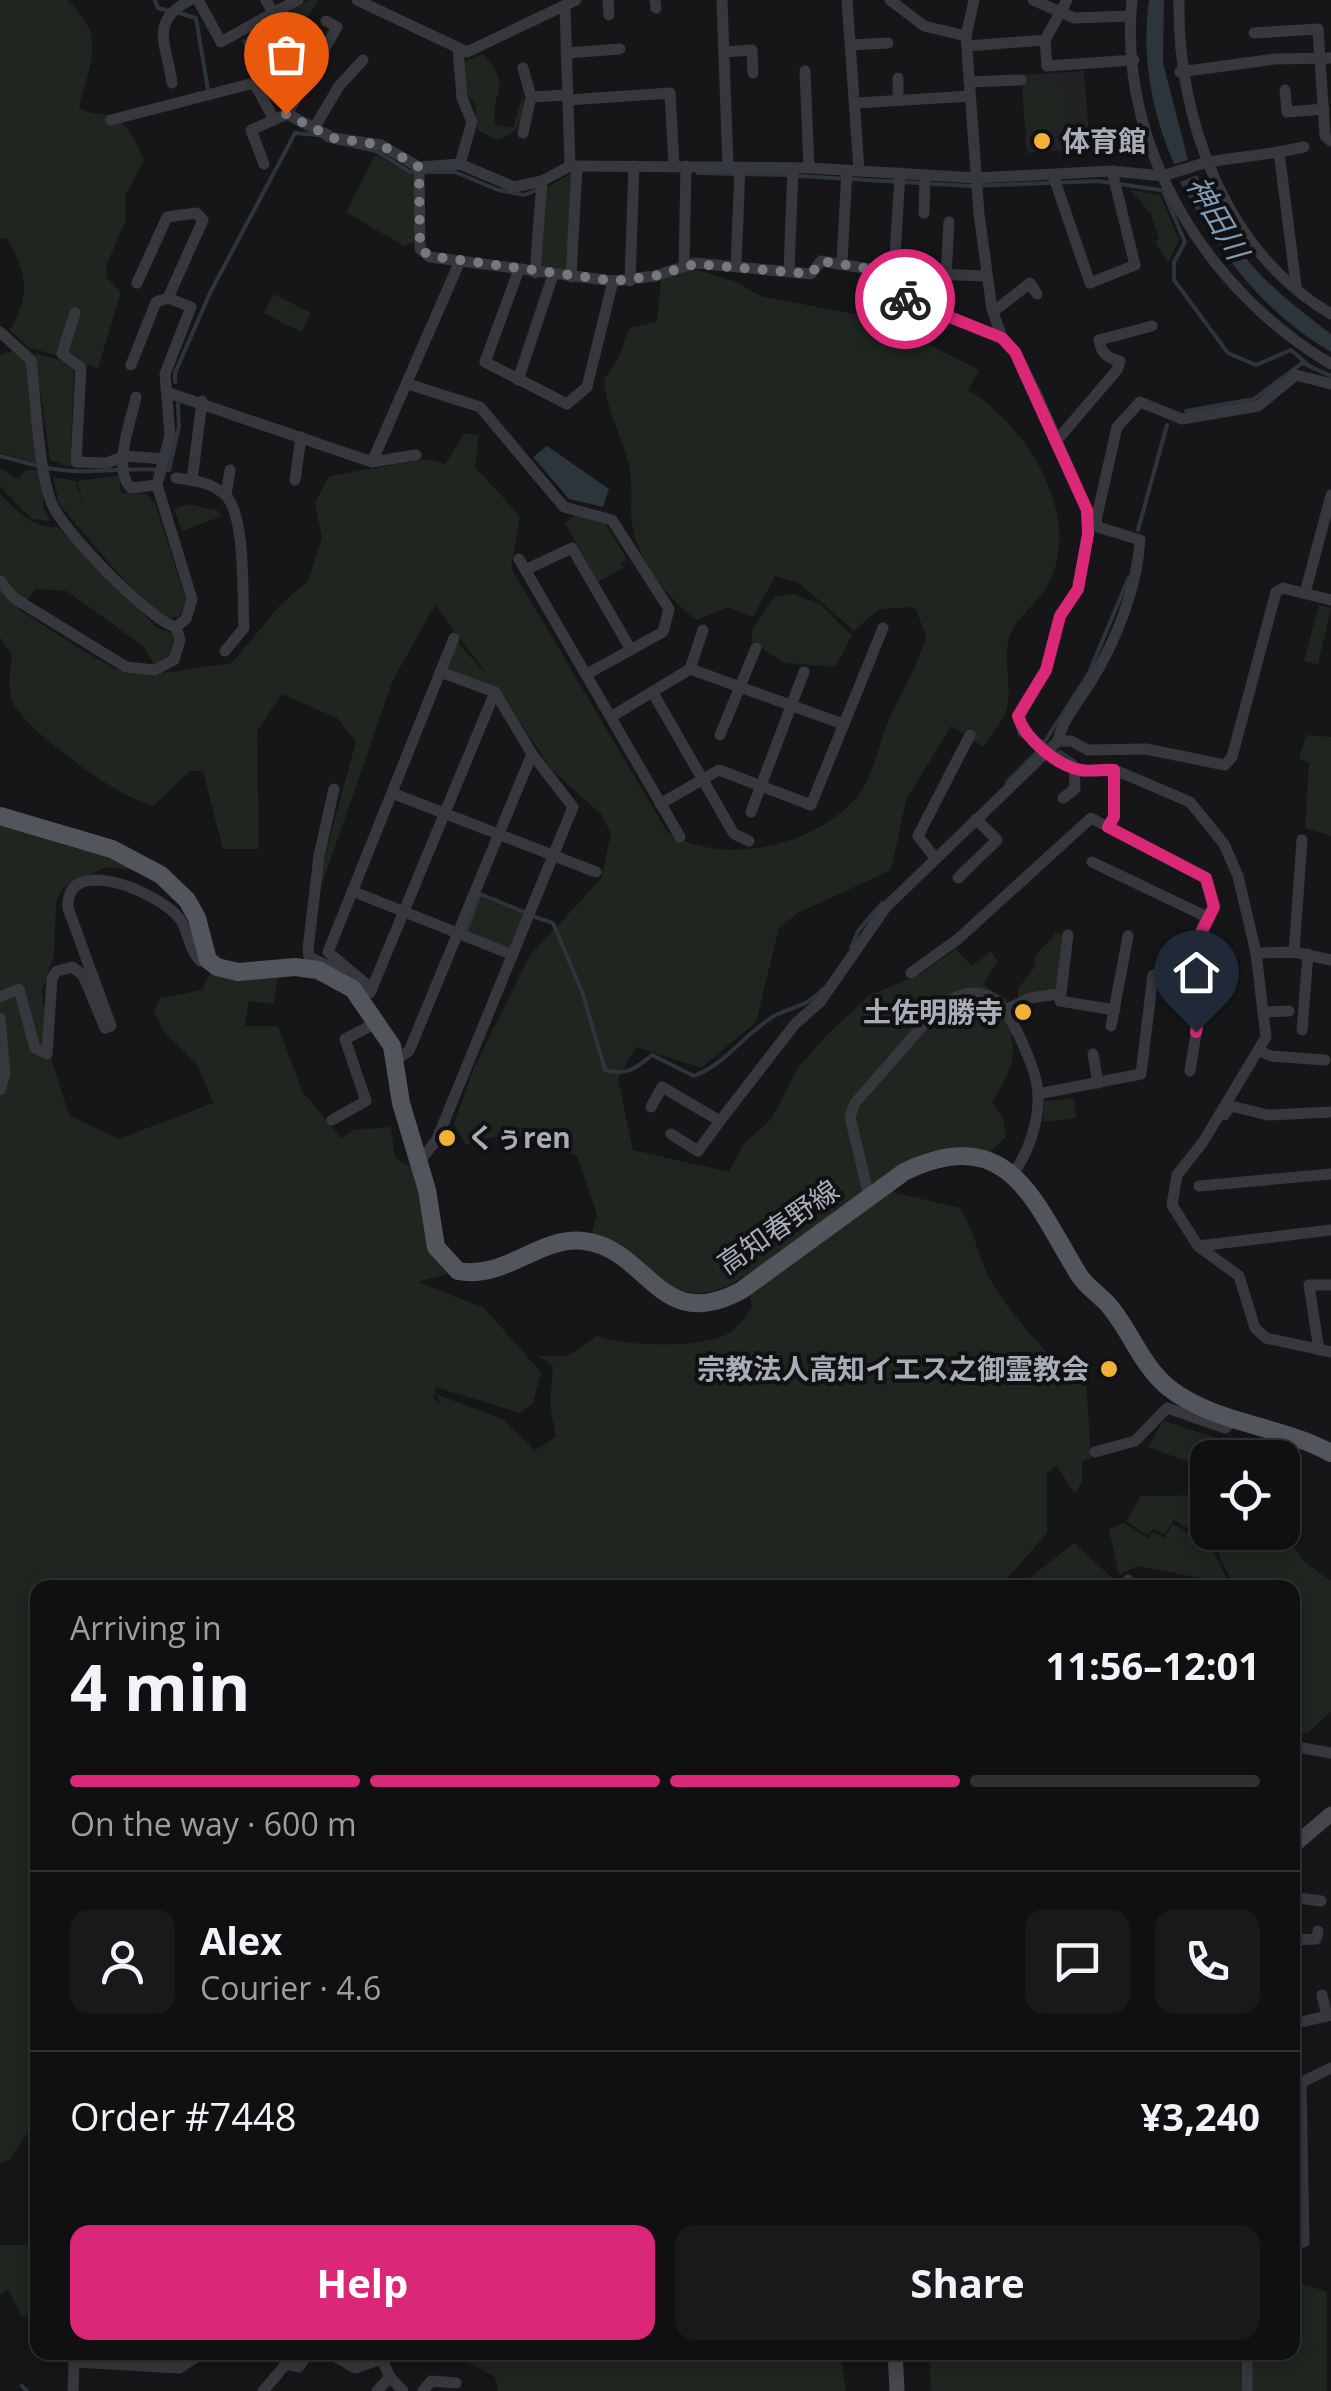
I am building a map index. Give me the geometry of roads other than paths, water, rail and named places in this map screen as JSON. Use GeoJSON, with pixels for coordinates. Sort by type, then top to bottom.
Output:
{"type":"FeatureCollection","features":[{"type":"Feature","properties":{"kind":"main road"},"geometry":{"type":"LineString","coordinates":[[0,816],[112,849],[161,875],[176,887],[197,918],[208,960]]}},
{"type":"Feature","properties":{"kind":"main road","name":"高知春野線"},"geometry":{"type":"LineString","coordinates":[[208,960],[238,972],[295,966],[318,970],[363,994],[397,1058],[401,1103],[419,1163],[436,1247],[458,1272],[492,1272],[554,1246],[582,1241],[603,1246],[664,1294],[695,1304],[742,1290],[869,1196],[928,1160],[972,1158],[1012,1175],[1038,1200],[1089,1289],[1111,1308],[1143,1360],[1166,1385],[1199,1406],[1283,1430],[1331,1454]]}},
{"type":"Feature","properties":{"kind":"street"},"geometry":{"type":"LineString","coordinates":[[172,83],[163,22],[168,12],[190,0]]}},
{"type":"Feature","properties":{"kind":"street"},"geometry":{"type":"LineString","coordinates":[[198,0],[220,42],[298,0]]}},
{"type":"Feature","properties":{"kind":"street"},"geometry":{"type":"LineString","coordinates":[[266,0],[273,13]]}},
{"type":"Feature","properties":{"kind":"street"},"geometry":{"type":"LineString","coordinates":[[357,0],[467,52],[527,20],[571,4],[566,53],[574,170],[570,277]]}},
{"type":"Feature","properties":{"kind":"street"},"geometry":{"type":"LineString","coordinates":[[608,0],[609,15]]}},
{"type":"Feature","properties":{"kind":"street"},"geometry":{"type":"LineString","coordinates":[[722,0],[734,167],[736,266]]}},
{"type":"Feature","properties":{"kind":"street"},"geometry":{"type":"LineString","coordinates":[[842,262],[857,103],[847,0]]}},
{"type":"Feature","properties":{"kind":"street"},"geometry":{"type":"LineString","coordinates":[[890,0],[924,26],[966,41],[1045,40]]}},
{"type":"Feature","properties":{"kind":"street"},"geometry":{"type":"LineString","coordinates":[[974,0],[966,41],[985,276],[1002,338],[1015,352],[1058,439],[1087,510],[1088,534],[1078,589],[1060,616],[1046,670],[1018,716],[1024,732],[1074,768],[1114,770],[1190,802],[1224,844],[1238,876],[1256,953],[1266,1037],[1177,1175],[1171,1198],[1198,1246],[1244,1282],[1255,1328],[1266,1338],[1325,1351],[1308,1284],[1331,1285]]}},
{"type":"Feature","properties":{"kind":"street"},"geometry":{"type":"LineString","coordinates":[[1034,0],[1074,18],[1130,16]]}},
{"type":"Feature","properties":{"kind":"street"},"geometry":{"type":"LineString","coordinates":[[1067,0],[1045,40],[1047,66],[1134,60]]}},
{"type":"Feature","properties":{"kind":"street"},"geometry":{"type":"LineString","coordinates":[[1132,0],[1134,60],[1148,132],[1164,176],[1202,247],[1238,293],[1290,340],[1331,364]]}},
{"type":"Feature","properties":{"kind":"street"},"geometry":{"type":"LineString","coordinates":[[1179,0],[1180,72],[1205,163],[1251,237],[1296,285],[1331,314]]}},
{"type":"Feature","properties":{"kind":"street"},"geometry":{"type":"LineString","coordinates":[[264,164],[250,130],[280,116],[337,27],[326,21]]}},
{"type":"Feature","properties":{"kind":"street"},"geometry":{"type":"LineString","coordinates":[[1254,33],[1325,29],[1325,136],[1331,142]]}},
{"type":"Feature","properties":{"kind":"street"},"geometry":{"type":"LineString","coordinates":[[751,36],[753,73]]}},
{"type":"Feature","properties":{"kind":"street"},"geometry":{"type":"LineString","coordinates":[[852,45],[888,42]]}},
{"type":"Feature","properties":{"kind":"street"},"geometry":{"type":"LineString","coordinates":[[458,48],[461,92],[472,122],[460,164]]}},
{"type":"Feature","properties":{"kind":"street"},"geometry":{"type":"LineString","coordinates":[[566,53],[620,49]]}},
{"type":"Feature","properties":{"kind":"street"},"geometry":{"type":"LineString","coordinates":[[724,52],[752,50]]}},
{"type":"Feature","properties":{"kind":"street"},"geometry":{"type":"LineString","coordinates":[[1180,72],[1325,58]]}},
{"type":"Feature","properties":{"kind":"street"},"geometry":{"type":"LineString","coordinates":[[316,125],[339,86],[363,60]]}},
{"type":"Feature","properties":{"kind":"street"},"geometry":{"type":"LineString","coordinates":[[523,68],[530,97],[523,132]]}},
{"type":"Feature","properties":{"kind":"street"},"geometry":{"type":"LineString","coordinates":[[805,71],[809,168]]}},
{"type":"Feature","properties":{"kind":"street"},"geometry":{"type":"LineString","coordinates":[[898,78],[898,100]]}},
{"type":"Feature","properties":{"kind":"street"},"geometry":{"type":"LineString","coordinates":[[857,103],[1020,80]]}},
{"type":"Feature","properties":{"kind":"street"},"geometry":{"type":"LineString","coordinates":[[111,120],[254,83],[280,116],[316,125],[333,138],[381,145],[419,167],[460,164],[506,185],[542,187],[574,170],[634,173],[680,166],[925,174],[977,183],[1114,180],[1164,176],[1205,163],[1304,146]]}},
{"type":"Feature","properties":{"kind":"street"},"geometry":{"type":"LineString","coordinates":[[1285,90],[1286,112],[1324,109]]}},
{"type":"Feature","properties":{"kind":"street"},"geometry":{"type":"LineString","coordinates":[[530,97],[670,93],[680,166],[684,266]]}},
{"type":"Feature","properties":{"kind":"street"},"geometry":{"type":"LineString","coordinates":[[1279,152],[1296,285]]}},
{"type":"Feature","properties":{"kind":"street"},"geometry":{"type":"LineString","coordinates":[[419,167],[420,249],[430,256],[518,272],[614,281],[630,281],[684,266],[736,266],[811,274],[821,261],[891,273],[985,276]]}},
{"type":"Feature","properties":{"kind":"street"},"geometry":{"type":"LineString","coordinates":[[790,271],[793,168]]}},
{"type":"Feature","properties":{"kind":"street"},"geometry":{"type":"LineString","coordinates":[[630,281],[634,173]]}},
{"type":"Feature","properties":{"kind":"street"},"geometry":{"type":"LineString","coordinates":[[900,173],[891,273],[896,295],[1002,338]]}},
{"type":"Feature","properties":{"kind":"street"},"geometry":{"type":"LineString","coordinates":[[924,213],[925,174]]}},
{"type":"Feature","properties":{"kind":"street"},"geometry":{"type":"LineString","coordinates":[[1056,181],[1090,283],[1135,265],[1114,180]]}},
{"type":"Feature","properties":{"kind":"street"},"geometry":{"type":"LineString","coordinates":[[535,273],[542,187]]}},
{"type":"Feature","properties":{"kind":"street"},"geometry":{"type":"LineString","coordinates":[[137,283],[167,217],[196,213],[204,220],[168,298]]}},
{"type":"Feature","properties":{"kind":"street"},"geometry":{"type":"LineString","coordinates":[[946,275],[949,222]]}},
{"type":"Feature","properties":{"kind":"street"},"geometry":{"type":"LineString","coordinates":[[372,462],[460,261]]}},
{"type":"Feature","properties":{"kind":"street"},"geometry":{"type":"LineString","coordinates":[[518,272],[484,362],[567,404],[587,386],[614,281]]}},
{"type":"Feature","properties":{"kind":"street"},"geometry":{"type":"LineString","coordinates":[[518,380],[554,275]]}},
{"type":"Feature","properties":{"kind":"street"},"geometry":{"type":"LineString","coordinates":[[993,312],[1030,284]]}},
{"type":"Feature","properties":{"kind":"street"},"geometry":{"type":"LineString","coordinates":[[131,365],[156,302],[168,298],[191,307],[164,374],[169,393],[170,435],[157,485],[192,599],[186,619],[176,626]]}},
{"type":"Feature","properties":{"kind":"street"},"geometry":{"type":"LineString","coordinates":[[75,314],[62,354],[80,368],[76,462],[164,459]]}},
{"type":"Feature","properties":{"kind":"street"},"geometry":{"type":"LineString","coordinates":[[1058,439],[1118,370],[1120,361],[1100,349],[1100,340],[1152,326]]}},
{"type":"Feature","properties":{"kind":"street"},"geometry":{"type":"LineString","coordinates":[[0,332],[31,360],[48,491],[56,512],[139,604],[158,621],[176,626]]}},
{"type":"Feature","properties":{"kind":"street"},"geometry":{"type":"LineString","coordinates":[[0,348],[16,344]]}},
{"type":"Feature","properties":{"kind":"street"},"geometry":{"type":"LineString","coordinates":[[671,1134],[698,1150],[795,1024],[820,1002],[886,907],[1058,741],[1060,727],[1095,676],[1137,578],[1140,540],[1098,527],[1096,520],[1117,427],[1140,402],[1182,419],[1258,406],[1296,376],[1331,384]]}},
{"type":"Feature","properties":{"kind":"street"},"geometry":{"type":"LineString","coordinates":[[408,384],[480,407],[564,506],[612,520],[670,609],[663,632],[587,674]]}},
{"type":"Feature","properties":{"kind":"street"},"geometry":{"type":"LineString","coordinates":[[169,393],[202,401],[372,462],[416,455]]}},
{"type":"Feature","properties":{"kind":"street"},"geometry":{"type":"LineString","coordinates":[[136,396],[124,459],[124,481],[131,488],[157,485]]}},
{"type":"Feature","properties":{"kind":"street"},"geometry":{"type":"LineString","coordinates":[[192,480],[202,401]]}},
{"type":"Feature","properties":{"kind":"street"},"geometry":{"type":"LineString","coordinates":[[295,480],[302,437]]}},
{"type":"Feature","properties":{"kind":"street"},"geometry":{"type":"LineString","coordinates":[[226,495],[230,470]]}},
{"type":"Feature","properties":{"kind":"street"},"geometry":{"type":"LineString","coordinates":[[176,478],[192,480],[226,495],[237,514],[244,628],[225,651]]}},
{"type":"Feature","properties":{"kind":"street"},"geometry":{"type":"LineString","coordinates":[[1305,594],[1331,495]]}},
{"type":"Feature","properties":{"kind":"street"},"geometry":{"type":"LineString","coordinates":[[630,648],[572,548],[522,565],[680,837]]}},
{"type":"Feature","properties":{"kind":"street"},"geometry":{"type":"LineString","coordinates":[[0,581],[14,598],[126,667],[155,670],[174,660],[180,640],[176,626]]}},
{"type":"Feature","properties":{"kind":"street"},"geometry":{"type":"LineString","coordinates":[[1058,741],[1071,741],[1088,750],[1146,749],[1225,765],[1232,757],[1276,592],[1283,588],[1331,600]]}},
{"type":"Feature","properties":{"kind":"street"},"geometry":{"type":"LineString","coordinates":[[660,804],[718,770],[811,805],[883,628]]}},
{"type":"Feature","properties":{"kind":"street"},"geometry":{"type":"LineString","coordinates":[[611,717],[690,669],[703,630]]}},
{"type":"Feature","properties":{"kind":"street"},"geometry":{"type":"LineString","coordinates":[[363,994],[328,952],[454,638]]}},
{"type":"Feature","properties":{"kind":"street"},"geometry":{"type":"LineString","coordinates":[[720,735],[756,648]]}},
{"type":"Feature","properties":{"kind":"street"},"geometry":{"type":"LineString","coordinates":[[690,669],[843,724]]}},
{"type":"Feature","properties":{"kind":"street"},"geometry":{"type":"LineString","coordinates":[[419,1163],[437,1139],[574,807],[532,754],[495,692],[440,672]]}},
{"type":"Feature","properties":{"kind":"street"},"geometry":{"type":"LineString","coordinates":[[750,812],[804,672]]}},
{"type":"Feature","properties":{"kind":"street"},"geometry":{"type":"LineString","coordinates":[[363,994],[403,913],[495,692]]}},
{"type":"Feature","properties":{"kind":"street"},"geometry":{"type":"LineString","coordinates":[[653,693],[734,834],[749,841]]}},
{"type":"Feature","properties":{"kind":"street"},"geometry":{"type":"LineString","coordinates":[[935,858],[918,836],[970,736]]}},
{"type":"Feature","properties":{"kind":"street"},"geometry":{"type":"LineString","coordinates":[[397,1058],[409,1050],[532,754]]}},
{"type":"Feature","properties":{"kind":"street"},"geometry":{"type":"LineString","coordinates":[[1063,798],[1075,789],[1074,768]]}},
{"type":"Feature","properties":{"kind":"street"},"geometry":{"type":"LineString","coordinates":[[1108,827],[1114,817],[1114,770]]}},
{"type":"Feature","properties":{"kind":"street"},"geometry":{"type":"LineString","coordinates":[[334,790],[319,856],[309,957],[346,974],[363,994]]}},
{"type":"Feature","properties":{"kind":"street"},"geometry":{"type":"LineString","coordinates":[[392,793],[596,872]]}},
{"type":"Feature","properties":{"kind":"street"},"geometry":{"type":"LineString","coordinates":[[958,878],[997,840],[976,818]]}},
{"type":"Feature","properties":{"kind":"street"},"geometry":{"type":"LineString","coordinates":[[910,974],[958,939],[1091,818],[1206,878],[1214,907],[1194,947],[1209,954],[1190,1071]]}},
{"type":"Feature","properties":{"kind":"street"},"geometry":{"type":"LineString","coordinates":[[1294,952],[1302,840]]}},
{"type":"Feature","properties":{"kind":"street"},"geometry":{"type":"LineString","coordinates":[[1092,862],[1208,916]]}},
{"type":"Feature","properties":{"kind":"street"},"geometry":{"type":"LineString","coordinates":[[0,997],[19,989],[35,1048],[47,1054],[52,978],[57,971],[72,967],[83,975],[105,1028],[110,1026],[68,908],[67,894],[74,885],[88,880],[142,890],[179,918],[191,951],[200,961],[208,960]]}},
{"type":"Feature","properties":{"kind":"street"},"geometry":{"type":"LineString","coordinates":[[352,891],[513,956]]}},
{"type":"Feature","properties":{"kind":"street"},"geometry":{"type":"LineString","coordinates":[[1068,935],[1060,1001],[1115,1010]]}},
{"type":"Feature","properties":{"kind":"street"},"geometry":{"type":"LineString","coordinates":[[1112,1026],[1128,936]]}},
{"type":"Feature","properties":{"kind":"street"},"geometry":{"type":"LineString","coordinates":[[1256,953],[1294,952],[1331,960]]}},
{"type":"Feature","properties":{"kind":"street"},"geometry":{"type":"LineString","coordinates":[[1302,1030],[1308,954]]}},
{"type":"Feature","properties":{"kind":"street"},"geometry":{"type":"LineString","coordinates":[[1038,1094],[1141,1074],[1154,975]]}},
{"type":"Feature","properties":{"kind":"street"},"geometry":{"type":"LineString","coordinates":[[1006,1009],[1030,998],[1058,994]]}},
{"type":"Feature","properties":{"kind":"street"},"geometry":{"type":"LineString","coordinates":[[869,1196],[850,1118],[855,1103],[940,1006],[952,998],[994,997],[1006,1009],[1034,1068],[1038,1094],[1024,1159],[1012,1175]]}},
{"type":"Feature","properties":{"kind":"street"},"geometry":{"type":"LineString","coordinates":[[1266,1012],[1289,1011]]}},
{"type":"Feature","properties":{"kind":"street"},"geometry":{"type":"LineString","coordinates":[[0,1018],[5,1074],[0,1090]]}},
{"type":"Feature","properties":{"kind":"street"},"geometry":{"type":"LineString","coordinates":[[332,1120],[366,1101],[345,1039],[378,1022]]}},
{"type":"Feature","properties":{"kind":"street"},"geometry":{"type":"LineString","coordinates":[[1260,1051],[1270,1056],[1325,1060]]}},
{"type":"Feature","properties":{"kind":"street"},"geometry":{"type":"LineString","coordinates":[[1093,1054],[1098,1083]]}},
{"type":"Feature","properties":{"kind":"street"},"geometry":{"type":"LineString","coordinates":[[651,1108],[662,1087],[720,1121]]}},
{"type":"Feature","properties":{"kind":"street"},"geometry":{"type":"LineString","coordinates":[[1210,1128],[1231,1106],[1268,1115],[1331,1112]]}},
{"type":"Feature","properties":{"kind":"street"},"geometry":{"type":"LineString","coordinates":[[1199,1186],[1331,1174]]}},
{"type":"Feature","properties":{"kind":"street"},"geometry":{"type":"LineString","coordinates":[[1198,1246],[1331,1230]]}},
{"type":"Feature","properties":{"kind":"street"},"geometry":{"type":"LineString","coordinates":[[1095,1452],[1135,1442],[1167,1408],[1225,1428],[1234,1418]]}},
{"type":"Feature","properties":{"kind":"street"},"geometry":{"type":"LineString","coordinates":[[1300,1746],[1331,1753]]}},
{"type":"Feature","properties":{"kind":"street"},"geometry":{"type":"LineString","coordinates":[[1300,1841],[1331,1814]]}},
{"type":"Feature","properties":{"kind":"street"},"geometry":{"type":"LineString","coordinates":[[1300,1898],[1321,1901]]}},
{"type":"Feature","properties":{"kind":"street"},"geometry":{"type":"LineString","coordinates":[[1300,1940],[1316,1939],[1318,1931]]}},
{"type":"Feature","properties":{"kind":"street"},"geometry":{"type":"LineString","coordinates":[[1300,2022],[1329,2015],[1322,1994]]}},
{"type":"Feature","properties":{"kind":"street"},"geometry":{"type":"LineString","coordinates":[[1300,2084],[1331,2068]]}},
{"type":"Feature","properties":{"kind":"street"},"geometry":{"type":"LineString","coordinates":[[1300,2152],[1304,2242]]}},
{"type":"Feature","properties":{"kind":"street"},"geometry":{"type":"LineString","coordinates":[[73,2391],[77,2360]]}},
{"type":"Feature","properties":{"kind":"street"},"geometry":{"type":"LineString","coordinates":[[105,2360],[179,2368],[192,2360]]}},
{"type":"Feature","properties":{"kind":"street"},"geometry":{"type":"LineString","coordinates":[[263,2391],[286,2364],[298,2366],[302,2360]]}},
{"type":"Feature","properties":{"kind":"street"},"geometry":{"type":"LineString","coordinates":[[341,2360],[355,2368],[372,2360]]}},
{"type":"Feature","properties":{"kind":"street"},"geometry":{"type":"LineString","coordinates":[[382,2360],[403,2391]]}},
{"type":"Feature","properties":{"kind":"street"},"geometry":{"type":"LineString","coordinates":[[895,2360],[897,2391]]}},
{"type":"Feature","properties":{"kind":"street"},"geometry":{"type":"LineString","coordinates":[[1247,2360],[1248,2391]]}},
{"type":"Feature","properties":{"kind":"street"},"geometry":{"type":"LineString","coordinates":[[376,2391],[390,2377]]}},
{"type":"Feature","properties":{"kind":"street"},"geometry":{"type":"LineString","coordinates":[[424,2391],[431,2381],[456,2383]]}},
{"type":"Feature","properties":{"kind":"water"},"geometry":{"type":"Polygon","coordinates":[[[1149,0],[1164,0],[1163,63],[1188,160],[1174,164],[1150,84],[1146,42],[1149,0]]]}},
{"type":"Feature","properties":{"kind":"water","name":"神田川"},"geometry":{"type":"Polygon","coordinates":[[[1197,175],[1237,247],[1286,299],[1331,334],[1331,352],[1283,318],[1226,255],[1180,182],[1197,175]]]}},
{"type":"Feature","properties":{"kind":"water"},"geometry":{"type":"Polygon","coordinates":[[[547,446],[609,489],[603,507],[569,499],[533,457],[547,446]]]}},
{"type":"Feature","properties":{"kind":"waterway"},"geometry":{"type":"LineString","coordinates":[[155,0],[158,8],[170,11]]}},
{"type":"Feature","properties":{"kind":"waterway"},"geometry":{"type":"LineString","coordinates":[[179,13],[196,18],[208,90]]}},
{"type":"Feature","properties":{"kind":"waterway"},"geometry":{"type":"LineString","coordinates":[[244,41],[263,76],[262,86]]}},
{"type":"Feature","properties":{"kind":"waterway"},"geometry":{"type":"LineString","coordinates":[[175,382],[175,373],[210,293],[295,133],[318,135]]}},
{"type":"Feature","properties":{"kind":"waterway"},"geometry":{"type":"LineString","coordinates":[[326,140],[376,151],[410,172],[455,172],[498,190],[524,195],[539,189]]}},
{"type":"Feature","properties":{"kind":"waterway"},"geometry":{"type":"LineString","coordinates":[[698,173],[788,175]]}},
{"type":"Feature","properties":{"kind":"waterway","name":"神田川"},"geometry":{"type":"LineString","coordinates":[[798,176],[970,186],[1098,181],[1167,191]]}},
{"type":"Feature","properties":{"kind":"waterway"},"geometry":{"type":"LineString","coordinates":[[1163,191],[1185,242],[1174,262],[1174,280],[1228,353],[1256,365],[1291,350],[1311,367]]}},
{"type":"Feature","properties":{"kind":"waterway"},"geometry":{"type":"LineString","coordinates":[[1186,411],[1254,399],[1302,363],[1331,376]]}},
{"type":"Feature","properties":{"kind":"waterway"},"geometry":{"type":"LineString","coordinates":[[48,468],[169,470],[179,427],[178,403]]}},
{"type":"Feature","properties":{"kind":"waterway"},"geometry":{"type":"LineString","coordinates":[[1138,530],[1167,425]]}},
{"type":"Feature","properties":{"kind":"waterway"},"geometry":{"type":"LineString","coordinates":[[0,456],[38,466]]}},
{"type":"Feature","properties":{"kind":"waterway"},"geometry":{"type":"LineString","coordinates":[[1045,741],[1089,673],[1129,577]]}},
{"type":"Feature","properties":{"kind":"waterway"},"geometry":{"type":"LineString","coordinates":[[1007,782],[1039,750]]}},
{"type":"Feature","properties":{"kind":"waterway"},"geometry":{"type":"LineString","coordinates":[[1060,752],[1075,762]]}},
{"type":"Feature","properties":{"kind":"waterway"},"geometry":{"type":"LineString","coordinates":[[466,931],[480,894],[524,912]]}},
{"type":"Feature","properties":{"kind":"waterway"},"geometry":{"type":"LineString","coordinates":[[851,948],[858,931],[882,903]]}},
{"type":"Feature","properties":{"kind":"waterway"},"geometry":{"type":"LineString","coordinates":[[535,917],[553,923],[583,994],[605,1070],[630,1070],[652,1055],[694,1076],[717,1063],[765,1022],[805,1003],[823,989]]}},
{"type":"Feature","properties":{"kind":"waterway"},"geometry":{"type":"LineString","coordinates":[[22,2386],[27,2391]]}},
{"type":"Feature","properties":{"kind":"place","name":"体育館"},"geometry":{"type":"Point","coordinates":[1042,141]}},
{"type":"Feature","properties":{"kind":"place","name":"土佐明勝寺"},"geometry":{"type":"Point","coordinates":[1023,1012]}},
{"type":"Feature","properties":{"kind":"place","name":"くぅren"},"geometry":{"type":"Point","coordinates":[447,1138]}},
{"type":"Feature","properties":{"kind":"place","name":"宗教法人高知イエス之御霊教会"},"geometry":{"type":"Point","coordinates":[1109,1369]}}]}
